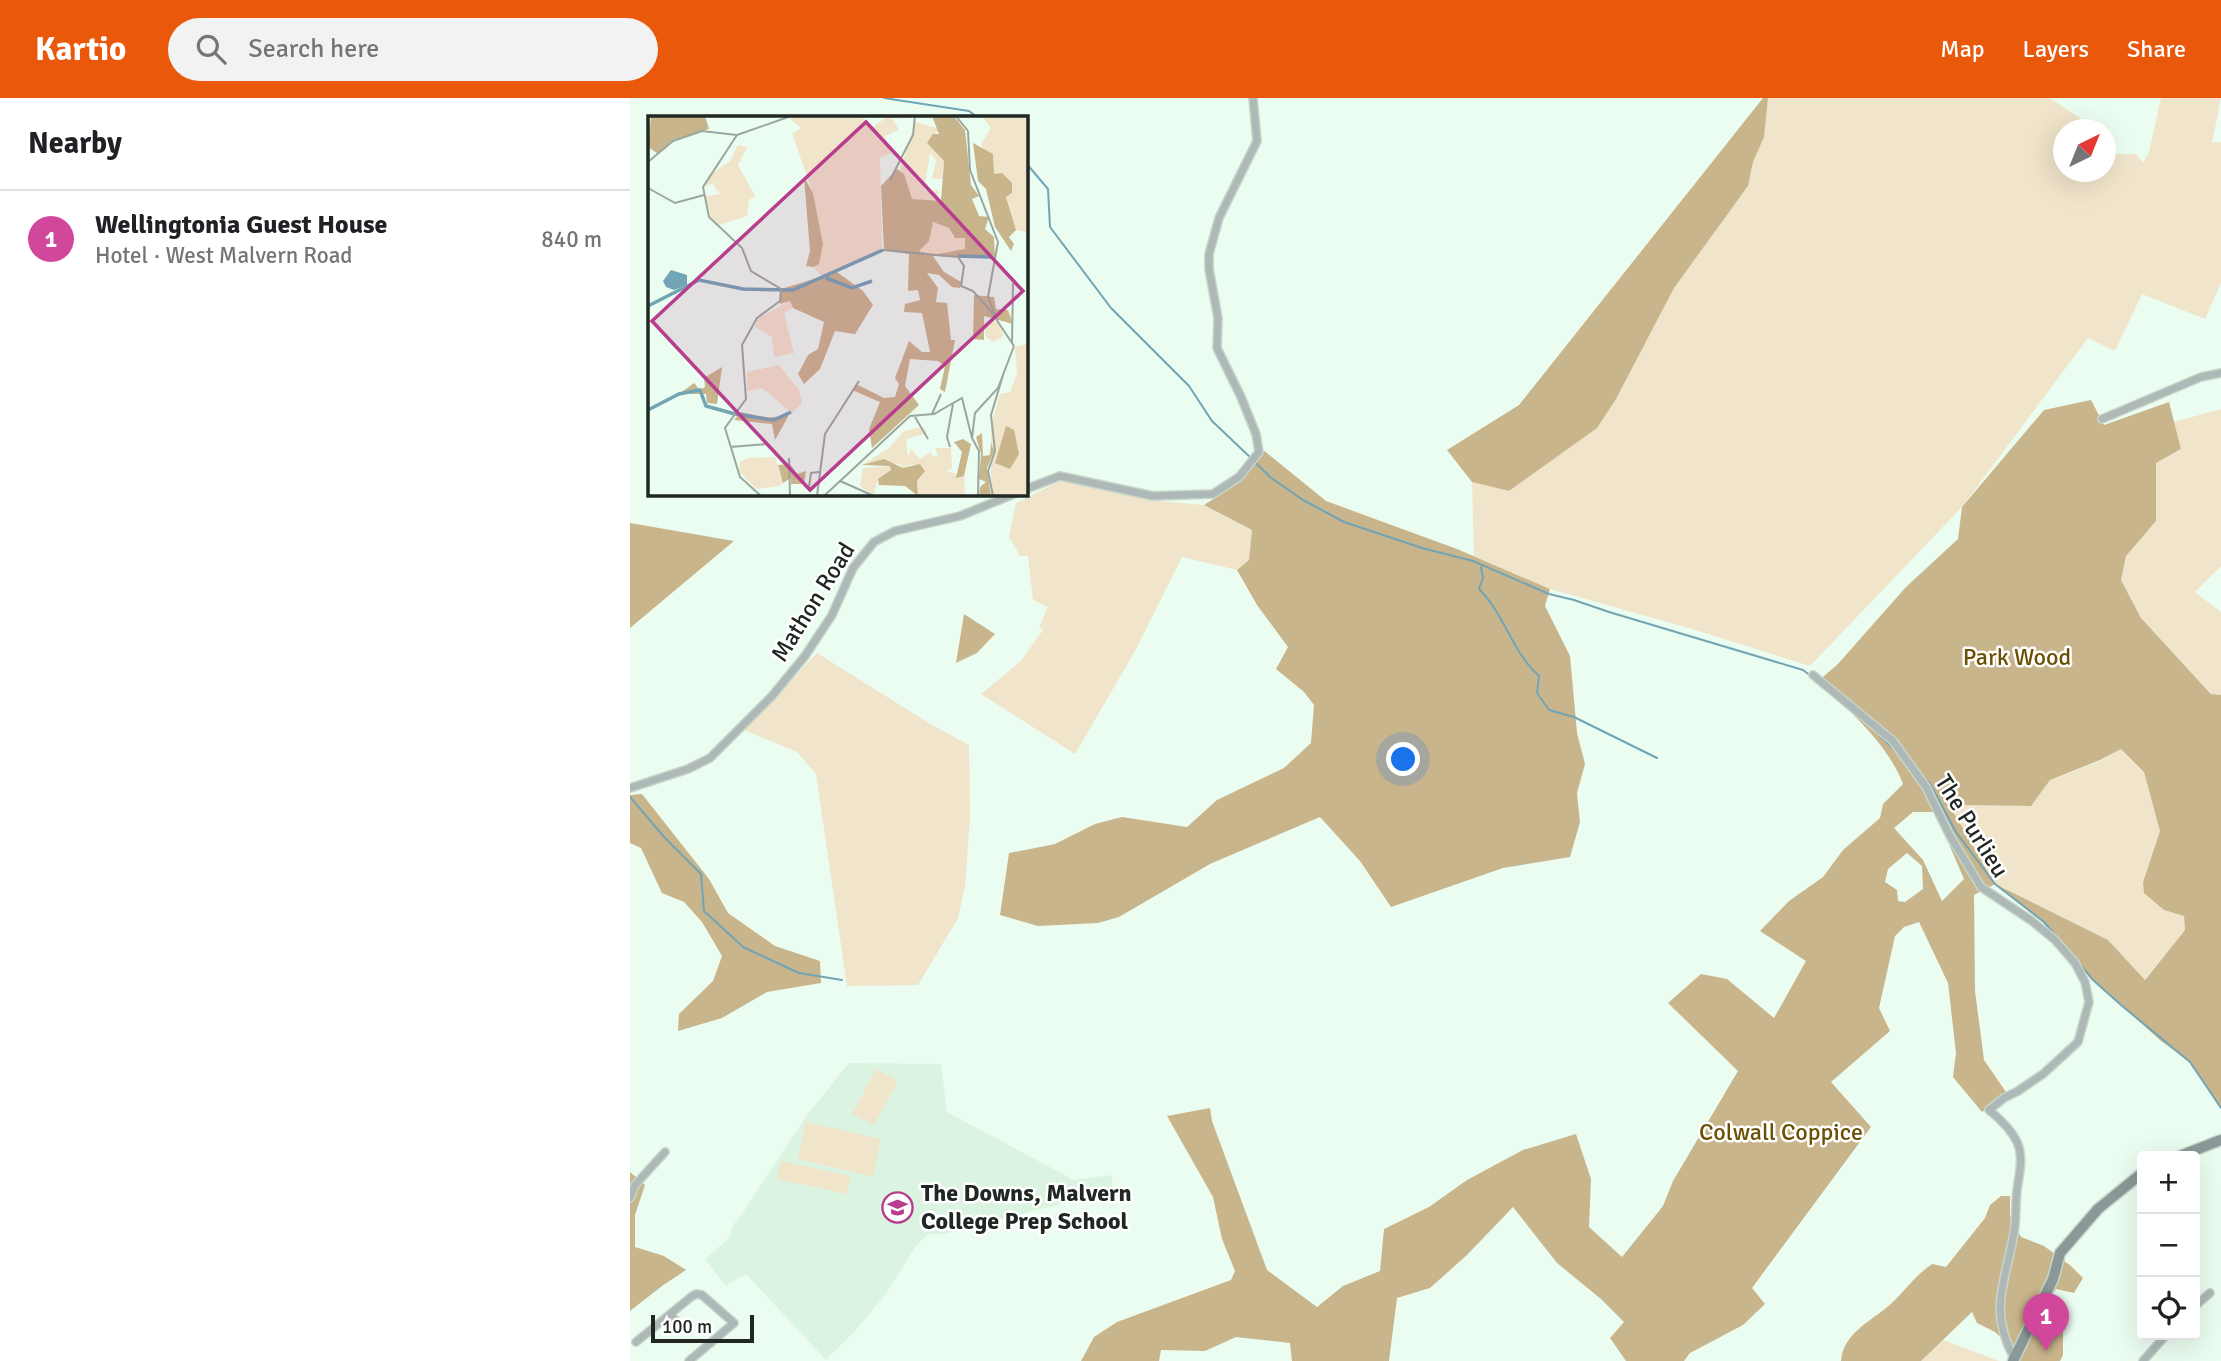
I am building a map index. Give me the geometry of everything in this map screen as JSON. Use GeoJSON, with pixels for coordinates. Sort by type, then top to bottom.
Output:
{"type":"FeatureCollection","features":[{"type":"Feature","properties":{"kind":"main road"},"geometry":{"type":"LineString","coordinates":[[2193,1151],[2221,1140]]}},
{"type":"Feature","properties":{"kind":"main road"},"geometry":{"type":"LineString","coordinates":[[2014,1359],[2053,1279],[2060,1253],[2098,1209],[2137,1177]]}},
{"type":"Feature","properties":{"kind":"street"},"geometry":{"type":"LineString","coordinates":[[1027,489],[1060,476],[1153,496],[1213,494],[1239,477],[1259,452],[1256,434],[1217,348],[1217,309],[1209,262],[1219,218],[1257,141],[1253,98]]}},
{"type":"Feature","properties":{"kind":"street"},"geometry":{"type":"LineString","coordinates":[[2102,419],[2201,377],[2221,373]]}},
{"type":"Feature","properties":{"kind":"street","name":"Mathon Road"},"geometry":{"type":"LineString","coordinates":[[630,788],[688,769],[710,758],[772,696],[805,656],[832,615],[853,568],[874,542],[895,531],[960,516],[1012,495]]}},
{"type":"Feature","properties":{"kind":"street","name":"The Purlieu"},"geometry":{"type":"LineString","coordinates":[[1813,676],[1894,741],[1926,787],[1950,836],[1981,887],[2055,940],[2075,963],[2085,982],[2089,1002],[2078,1042],[2043,1074],[1989,1110],[2010,1131],[2018,1145],[2020,1158],[2014,1236],[2000,1297],[2004,1339],[2014,1359]]}},
{"type":"Feature","properties":{"kind":"street"},"geometry":{"type":"LineString","coordinates":[[630,1198],[635,1185],[665,1152]]}},
{"type":"Feature","properties":{"kind":"street"},"geometry":{"type":"LineString","coordinates":[[2200,1302],[2210,1293]]}},
{"type":"Feature","properties":{"kind":"street"},"geometry":{"type":"LineString","coordinates":[[636,1342],[691,1297],[702,1295],[734,1323],[689,1361]]}},
{"type":"Feature","properties":{"kind":"street"},"geometry":{"type":"LineString","coordinates":[[670,1314],[677,1322]]}},
{"type":"Feature","properties":{"kind":"street"},"geometry":{"type":"LineString","coordinates":[[2143,1361],[2162,1340]]}},
{"type":"Feature","properties":{"kind":"shaded area"},"geometry":{"type":"Polygon","coordinates":[[[1768,98],[2050,98],[2081,119],[2053,119],[2053,182],[2116,182],[2116,154],[2136,154],[2143,163],[2149,152],[2161,98],[2221,98],[2212,143],[2221,142],[2221,283],[2205,319],[2142,294],[2115,351],[2088,338],[1962,507],[1810,666],[1550,589],[1474,556],[1472,482],[1509,491],[1616,399],[1674,288],[1748,186],[1753,162],[1764,137],[1768,98]]]}},
{"type":"Feature","properties":{"kind":"shaded area"},"geometry":{"type":"Polygon","coordinates":[[[2221,409],[2221,566],[2195,592],[2221,612],[2221,695],[2212,694],[2141,618],[2121,580],[2126,556],[2156,521],[2156,463],[2181,449],[2174,422],[2221,409]]]}},
{"type":"Feature","properties":{"kind":"shaded area"},"geometry":{"type":"Polygon","coordinates":[[[1062,480],[1159,501],[1204,505],[1252,530],[1249,560],[1237,570],[1182,557],[1135,651],[1075,754],[981,694],[1021,661],[1043,630],[1039,627],[1048,607],[1033,600],[1028,556],[1020,556],[1009,537],[1016,503],[1062,480]]]}},
{"type":"Feature","properties":{"kind":"shaded area"},"geometry":{"type":"Polygon","coordinates":[[[817,653],[969,745],[970,817],[965,886],[958,918],[918,985],[847,986],[816,774],[797,752],[744,730],[817,653]]]}},
{"type":"Feature","properties":{"kind":"shaded area"},"geometry":{"type":"Polygon","coordinates":[[[2121,749],[2144,772],[2160,831],[2143,881],[2164,910],[2184,916],[2185,930],[2144,980],[2108,940],[1995,884],[1954,813],[1960,805],[2031,806],[2050,780],[2100,761],[2121,749]]]}},
{"type":"Feature","properties":{"kind":"shaded area","name":"The Downs, Malvern College Prep School"},"geometry":{"type":"Polygon","coordinates":[[[849,1063],[941,1064],[947,1112],[1074,1180],[1111,1175],[1114,1194],[1076,1200],[944,1234],[928,1234],[915,1247],[886,1294],[826,1360],[746,1274],[726,1286],[705,1259],[728,1239],[733,1225],[807,1115],[849,1063]]]}},
{"type":"Feature","properties":{"kind":"shaded area"},"geometry":{"type":"Polygon","coordinates":[[[876,1069],[898,1081],[874,1125],[852,1114],[876,1069]]]}},
{"type":"Feature","properties":{"kind":"shaded area"},"geometry":{"type":"Polygon","coordinates":[[[806,1122],[881,1139],[873,1177],[798,1159],[806,1122]]]}},
{"type":"Feature","properties":{"kind":"shaded area"},"geometry":{"type":"Polygon","coordinates":[[[781,1161],[851,1176],[847,1194],[777,1179],[781,1161]]]}},
{"type":"Feature","properties":{"kind":"shaded area"},"geometry":{"type":"Polygon","coordinates":[[[1943,1340],[1999,1361],[1921,1361],[1943,1340]]]}},
{"type":"Feature","properties":{"kind":"green space"},"geometry":{"type":"Polygon","coordinates":[[[1763,98],[1768,98],[1764,137],[1753,162],[1748,186],[1674,288],[1616,399],[1597,428],[1509,491],[1472,482],[1447,450],[1519,405],[1763,98]]]}},
{"type":"Feature","properties":{"kind":"green space"},"geometry":{"type":"Polygon","coordinates":[[[2091,400],[2104,425],[2169,402],[2181,449],[2156,463],[2156,521],[2126,556],[2121,580],[2141,618],[2211,694],[2221,695],[2221,1108],[2190,1062],[2161,1041],[2093,980],[2044,922],[1995,884],[1974,895],[1975,991],[1984,1060],[2006,1092],[1982,1112],[1953,1077],[1956,1053],[1948,983],[1919,922],[1904,927],[1895,936],[1879,1008],[1890,1031],[1831,1082],[1871,1127],[1752,1288],[1765,1304],[1743,1325],[1690,1353],[1684,1361],[1626,1361],[1610,1338],[1624,1322],[1557,1263],[1513,1207],[1467,1255],[1430,1288],[1397,1298],[1389,1361],[1292,1361],[1290,1343],[1236,1337],[1205,1351],[1161,1350],[1159,1361],[1081,1361],[1094,1337],[1117,1322],[1231,1280],[1235,1271],[1222,1239],[1213,1197],[1167,1116],[1210,1108],[1212,1121],[1267,1270],[1317,1307],[1343,1286],[1380,1271],[1384,1229],[1429,1207],[1467,1180],[1523,1150],[1576,1134],[1591,1179],[1589,1227],[1622,1257],[1663,1206],[1673,1181],[1738,1071],[1668,1003],[1701,974],[1727,979],[1774,1018],[1806,961],[1760,931],[1789,901],[1823,877],[1843,850],[1880,818],[1883,804],[1903,784],[1877,741],[1818,681],[1837,665],[1906,587],[1958,539],[1962,507],[2044,410],[2091,400]],[[2121,749],[2050,780],[2031,806],[1960,805],[1954,813],[1995,884],[2108,940],[2145,980],[2185,930],[2184,916],[2164,910],[2144,893],[2143,882],[2160,831],[2144,772],[2121,749]],[[1913,812],[1894,828],[1923,860],[1942,901],[1964,879],[1935,812],[1913,812]],[[1907,853],[1888,869],[1885,882],[1897,890],[1898,901],[1905,902],[1923,889],[1922,866],[1907,853]]]}},
{"type":"Feature","properties":{"kind":"green space"},"geometry":{"type":"Polygon","coordinates":[[[1262,449],[1326,501],[1457,549],[1550,589],[1545,606],[1570,656],[1577,733],[1585,764],[1577,793],[1580,822],[1570,857],[1503,868],[1391,907],[1360,861],[1320,817],[1210,864],[1119,917],[1098,923],[1038,926],[1000,915],[1009,853],[1055,844],[1095,824],[1122,817],[1187,827],[1217,800],[1284,768],[1311,743],[1314,705],[1304,692],[1276,669],[1288,647],[1257,605],[1237,570],[1249,560],[1252,530],[1204,505],[1246,475],[1262,449]]]}},
{"type":"Feature","properties":{"kind":"green space"},"geometry":{"type":"Polygon","coordinates":[[[630,523],[734,541],[630,628],[630,523]]]}},
{"type":"Feature","properties":{"kind":"green space"},"geometry":{"type":"Polygon","coordinates":[[[964,614],[995,634],[977,653],[956,663],[964,614]]]}},
{"type":"Feature","properties":{"kind":"green space"},"geometry":{"type":"Polygon","coordinates":[[[642,794],[709,879],[728,913],[775,946],[820,961],[821,983],[767,992],[722,1018],[678,1031],[679,1014],[713,981],[722,956],[702,922],[684,902],[662,893],[641,848],[630,843],[630,795],[642,794]]]}},
{"type":"Feature","properties":{"kind":"green space"},"geometry":{"type":"Polygon","coordinates":[[[630,1172],[645,1185],[635,1215],[635,1247],[664,1256],[686,1270],[630,1311],[630,1172]]]}},
{"type":"Feature","properties":{"kind":"green space"},"geometry":{"type":"Polygon","coordinates":[[[2001,1196],[2010,1196],[2010,1216],[2021,1237],[2044,1246],[2083,1278],[2074,1293],[2056,1289],[2040,1315],[2044,1330],[2063,1329],[2063,1355],[2060,1361],[2015,1361],[2014,1350],[1995,1332],[1977,1323],[1972,1312],[1921,1361],[1841,1361],[1847,1342],[1853,1334],[1893,1302],[1932,1264],[1946,1267],[1985,1218],[1990,1205],[2001,1196]]]}},
{"type":"Feature","properties":{"kind":"waterway"},"geometry":{"type":"LineString","coordinates":[[884,98],[969,111],[976,116]]}},
{"type":"Feature","properties":{"kind":"waterway"},"geometry":{"type":"LineString","coordinates":[[1027,164],[1048,189],[1050,227],[1111,308],[1189,386],[1212,421],[1252,459]]}},
{"type":"Feature","properties":{"kind":"waterway"},"geometry":{"type":"LineString","coordinates":[[1256,463],[1270,477],[1303,500],[1344,522],[1422,548],[1473,561],[1549,594],[1803,670],[1811,676]]}},
{"type":"Feature","properties":{"kind":"waterway"},"geometry":{"type":"LineString","coordinates":[[1481,567],[1483,578],[1479,589],[1496,610],[1522,656],[1539,676],[1537,693],[1549,710],[1574,717],[1657,758]]}},
{"type":"Feature","properties":{"kind":"waterway"},"geometry":{"type":"LineString","coordinates":[[1876,732],[1895,750]]}},
{"type":"Feature","properties":{"kind":"waterway"},"geometry":{"type":"LineString","coordinates":[[1924,778],[1930,784],[1956,832],[1995,884],[2044,922],[2093,980],[2190,1062],[2221,1108]]}},
{"type":"Feature","properties":{"kind":"waterway"},"geometry":{"type":"LineString","coordinates":[[630,797],[701,874],[704,911],[743,947],[799,973],[842,980]]}},
{"type":"Feature","properties":{"kind":"place","name":"The Downs, Malvern College Prep School"},"geometry":{"type":"Point","coordinates":[898,1207]}},
{"type":"Feature","properties":{"kind":"place","name":"Wellingtonia Guest House"},"geometry":{"type":"Point","coordinates":[2046,1351]}},
{"type":"Feature","properties":{"kind":"park label","name":"Park Wood"},"geometry":{"type":"Point","coordinates":[2017,657]}},
{"type":"Feature","properties":{"kind":"park label","name":"Colwall Coppice"},"geometry":{"type":"Point","coordinates":[1781,1132]}}]}
